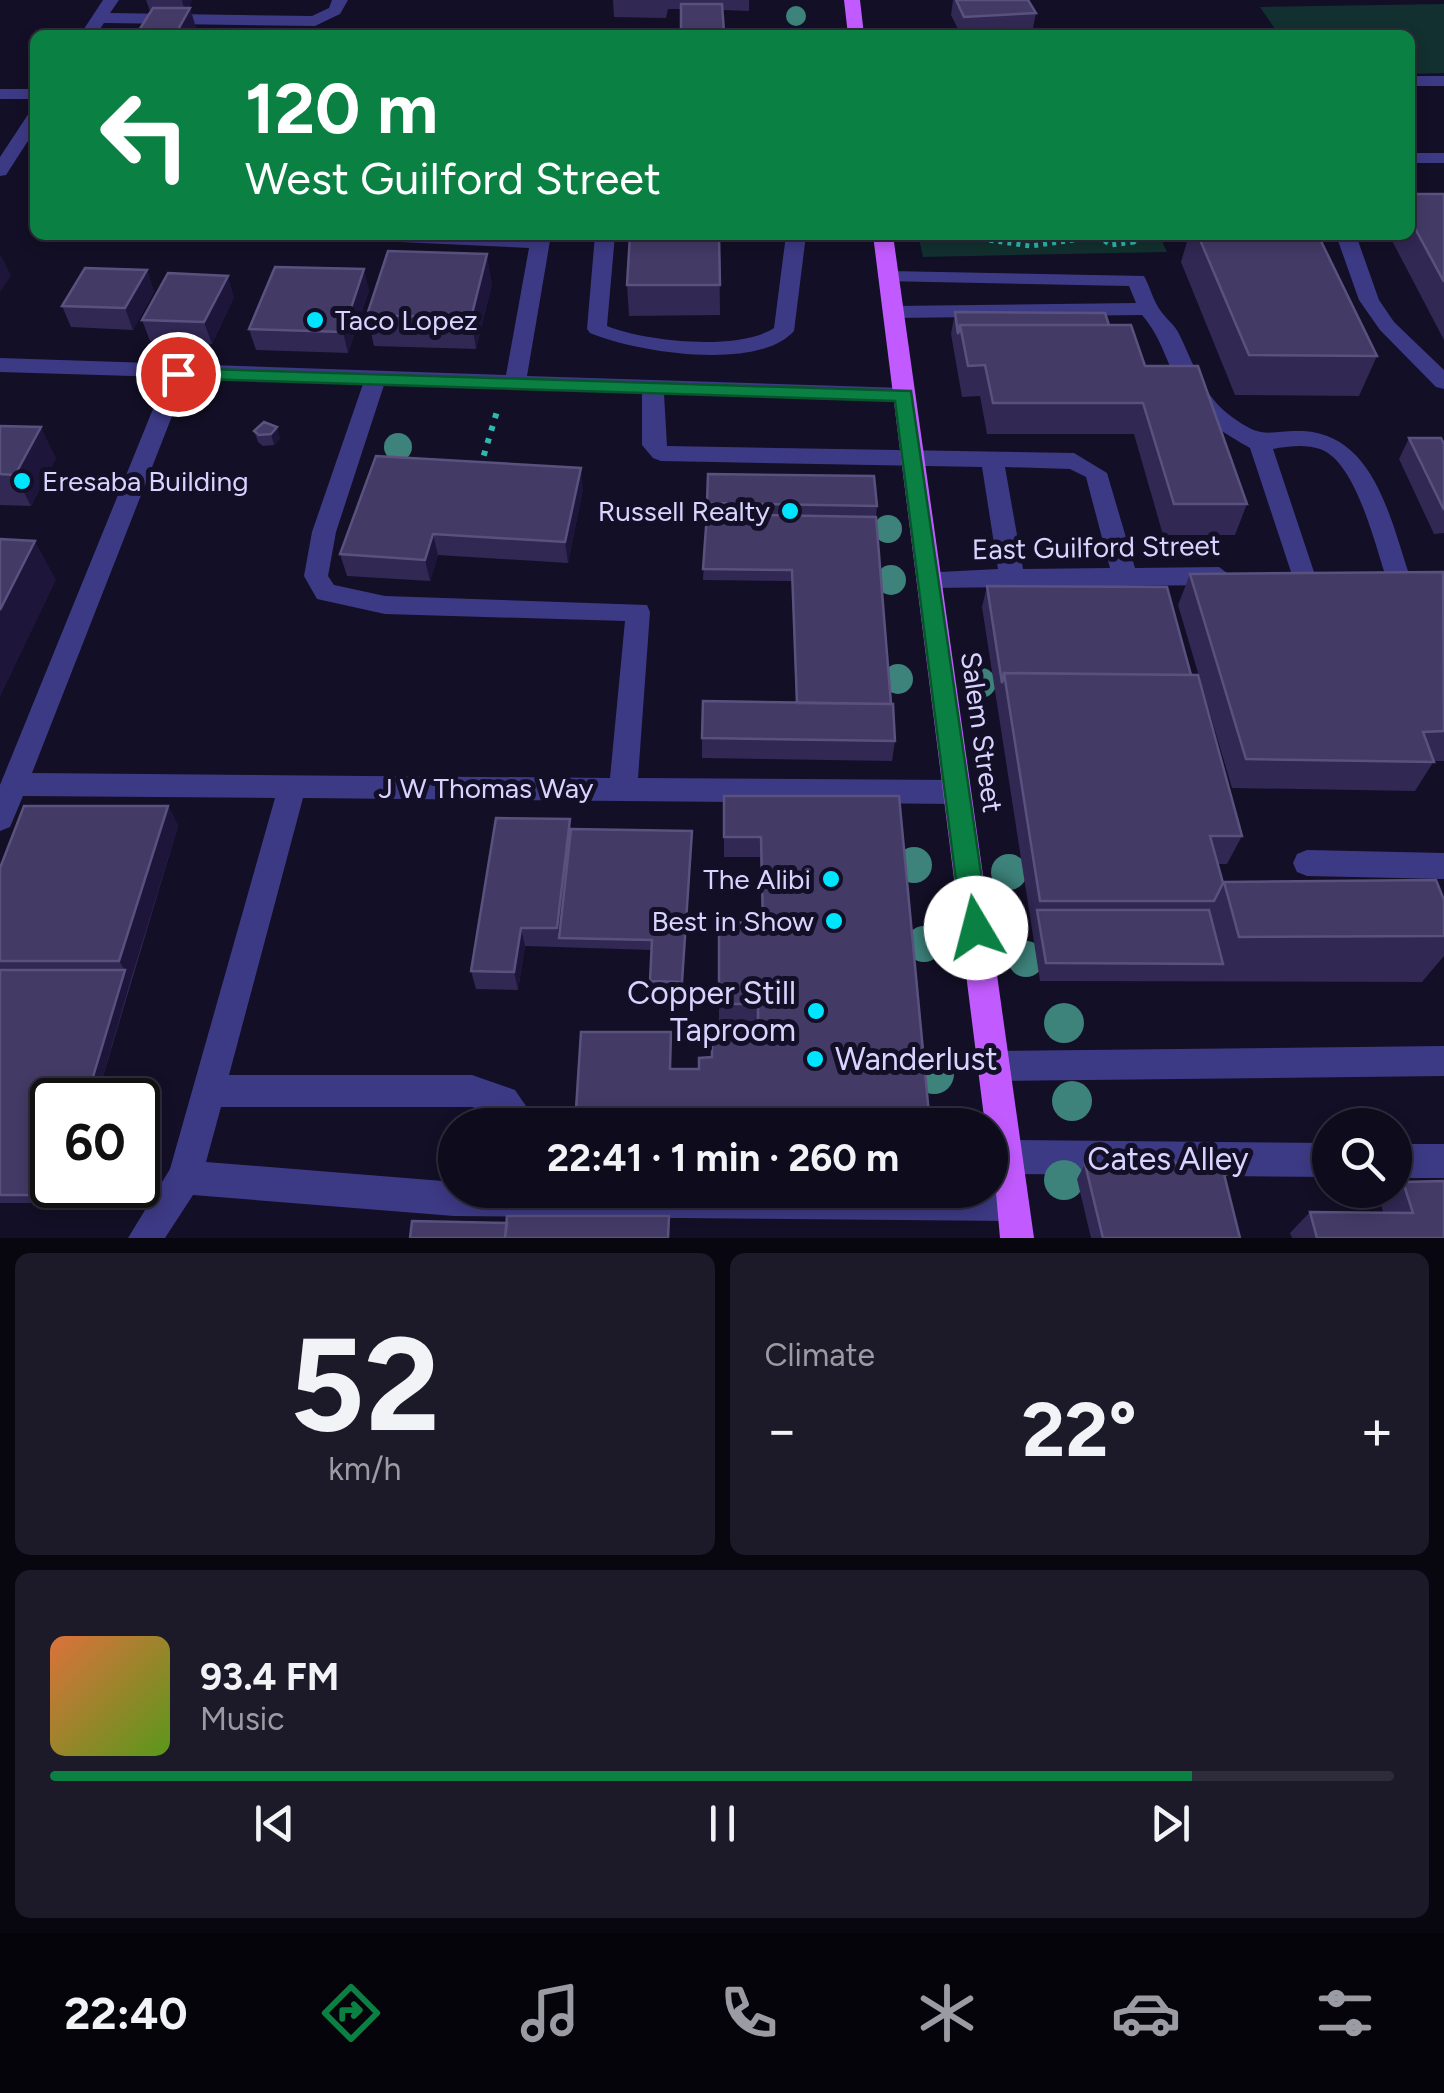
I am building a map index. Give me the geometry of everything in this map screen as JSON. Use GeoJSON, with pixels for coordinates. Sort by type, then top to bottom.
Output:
{"type":"FeatureCollection","features":[{"type":"Feature","properties":{"kind":"main road"},"geometry":{"type":"LineString","coordinates":[[852,0],[855,30]]}},
{"type":"Feature","properties":{"kind":"main road","name":"Salem Street"},"geometry":{"type":"LineString","coordinates":[[884,240],[1000,1108]]}},
{"type":"Feature","properties":{"kind":"main road","name":"Salem Street"},"geometry":{"type":"LineString","coordinates":[[1008,1171],[1015,1221]]}},
{"type":"Feature","properties":{"kind":"street"},"geometry":{"type":"LineString","coordinates":[[91,30],[111,0]]}},
{"type":"Feature","properties":{"kind":"street"},"geometry":{"type":"LineString","coordinates":[[99,18],[315,21],[334,11],[340,0]]}},
{"type":"Feature","properties":{"kind":"street"},"geometry":{"type":"LineString","coordinates":[[1415,81],[1444,81]]}},
{"type":"Feature","properties":{"kind":"street"},"geometry":{"type":"LineString","coordinates":[[0,94],[30,94]]}},
{"type":"Feature","properties":{"kind":"street"},"geometry":{"type":"LineString","coordinates":[[0,171],[30,125]]}},
{"type":"Feature","properties":{"kind":"street"},"geometry":{"type":"LineString","coordinates":[[1415,158],[1444,158]]}},
{"type":"Feature","properties":{"kind":"street"},"geometry":{"type":"LineString","coordinates":[[510,384],[540,240]]}},
{"type":"Feature","properties":{"kind":"street"},"geometry":{"type":"LineString","coordinates":[[605,240],[596,328],[612,338],[706,345],[762,344],[784,331],[795,240]]}},
{"type":"Feature","properties":{"kind":"street"},"geometry":{"type":"LineString","coordinates":[[1348,240],[1370,300],[1387,326],[1444,382]]}},
{"type":"Feature","properties":{"kind":"street"},"geometry":{"type":"LineString","coordinates":[[889,277],[1137,280],[1148,309],[1168,332],[1193,392],[1222,421],[1260,444],[1302,575]]}},
{"type":"Feature","properties":{"kind":"street"},"geometry":{"type":"LineString","coordinates":[[894,312],[1148,309]]}},
{"type":"Feature","properties":{"kind":"street"},"geometry":{"type":"LineString","coordinates":[[701,389],[706,345]]}},
{"type":"Feature","properties":{"kind":"street"},"geometry":{"type":"LineString","coordinates":[[0,364],[178,374],[904,395]]}},
{"type":"Feature","properties":{"kind":"street"},"geometry":{"type":"LineString","coordinates":[[0,819],[178,374]]}},
{"type":"Feature","properties":{"kind":"street"},"geometry":{"type":"LineString","coordinates":[[375,380],[324,532],[316,576],[326,594],[385,605],[638,612],[624,789]]}},
{"type":"Feature","properties":{"kind":"street"},"geometry":{"type":"LineString","coordinates":[[653,388],[653,446],[661,453],[1074,461],[1089,466],[1096,473],[1125,577]]}},
{"type":"Feature","properties":{"kind":"street"},"geometry":{"type":"LineString","coordinates":[[1260,444],[1287,437],[1323,442],[1348,458],[1388,574],[1428,574]]}},
{"type":"Feature","properties":{"kind":"street"},"geometry":{"type":"LineString","coordinates":[[992,460],[1012,578]]}},
{"type":"Feature","properties":{"kind":"street","name":"East Guilford Street"},"geometry":{"type":"LineString","coordinates":[[929,579],[1243,576]]}},
{"type":"Feature","properties":{"kind":"street","name":"J W Thomas Way"},"geometry":{"type":"LineString","coordinates":[[14,784],[958,792]]}},
{"type":"Feature","properties":{"kind":"street"},"geometry":{"type":"LineString","coordinates":[[145,1238],[186,1177],[292,786]]}},
{"type":"Feature","properties":{"kind":"street"},"geometry":{"type":"LineString","coordinates":[[1307,863],[1444,866]]}},
{"type":"Feature","properties":{"kind":"street"},"geometry":{"type":"LineString","coordinates":[[994,1066],[1444,1061]]}},
{"type":"Feature","properties":{"kind":"street"},"geometry":{"type":"LineString","coordinates":[[209,1090],[472,1091],[504,1101],[510,1108]]}},
{"type":"Feature","properties":{"kind":"street","name":"Cates Alley"},"geometry":{"type":"LineString","coordinates":[[1008,1157],[1312,1160]]}},
{"type":"Feature","properties":{"kind":"street"},"geometry":{"type":"LineString","coordinates":[[1412,1160],[1444,1161]]}},
{"type":"Feature","properties":{"kind":"street"},"geometry":{"type":"LineString","coordinates":[[186,1177],[438,1197]]}},
{"type":"Feature","properties":{"kind":"street"},"geometry":{"type":"LineString","coordinates":[[778,1208],[1015,1221]]}},
{"type":"Feature","properties":{"kind":"path"},"geometry":{"type":"LineString","coordinates":[[989,240],[1030,246],[1070,240]]}},
{"type":"Feature","properties":{"kind":"path"},"geometry":{"type":"LineString","coordinates":[[1107,240],[1124,246],[1135,240]]}},
{"type":"Feature","properties":{"kind":"path"},"geometry":{"type":"LineString","coordinates":[[476,483],[510,384]]}},
{"type":"Feature","properties":{"kind":"green space"},"geometry":{"type":"Polygon","coordinates":[[[1444,4],[1444,73],[1415,74],[1415,30],[1276,30],[1260,7],[1444,4]]]}},
{"type":"Feature","properties":{"kind":"green space"},"geometry":{"type":"Polygon","coordinates":[[[919,240],[1161,240],[1167,252],[923,257],[919,240]]]}},
{"type":"Feature","properties":{"kind":"building"},"geometry":{"type":"Polygon","coordinates":[[[956,0],[1028,0],[1036,13],[964,17],[956,0]]]}},
{"type":"Feature","properties":{"kind":"building"},"geometry":{"type":"Polygon","coordinates":[[[681,4],[722,4],[724,30],[681,30],[681,4]]]}},
{"type":"Feature","properties":{"kind":"building"},"geometry":{"type":"Polygon","coordinates":[[[153,8],[190,8],[178,30],[139,30],[153,8]]]}},
{"type":"Feature","properties":{"kind":"building"},"geometry":{"type":"Polygon","coordinates":[[[1415,194],[1444,194],[1444,282],[1415,228],[1415,194]]]}},
{"type":"Feature","properties":{"kind":"building"},"geometry":{"type":"Polygon","coordinates":[[[630,240],[719,240],[720,285],[627,285],[630,240]]]}},
{"type":"Feature","properties":{"kind":"building"},"geometry":{"type":"Polygon","coordinates":[[[1200,240],[1320,240],[1377,356],[1249,355],[1200,240]]]}},
{"type":"Feature","properties":{"kind":"building"},"geometry":{"type":"Polygon","coordinates":[[[388,251],[487,254],[471,318],[367,315],[388,251]]]}},
{"type":"Feature","properties":{"kind":"building"},"geometry":{"type":"Polygon","coordinates":[[[275,267],[364,269],[343,332],[249,329],[275,267]]]}},
{"type":"Feature","properties":{"kind":"building"},"geometry":{"type":"Polygon","coordinates":[[[85,268],[147,270],[125,308],[62,306],[85,268]]]}},
{"type":"Feature","properties":{"kind":"building"},"geometry":{"type":"Polygon","coordinates":[[[168,273],[228,276],[204,322],[142,320],[168,273]]]}},
{"type":"Feature","properties":{"kind":"building"},"geometry":{"type":"Polygon","coordinates":[[[955,312],[1105,313],[1109,325],[960,325],[958,334],[955,312]]]}},
{"type":"Feature","properties":{"kind":"building"},"geometry":{"type":"Polygon","coordinates":[[[960,325],[1131,325],[1145,366],[1198,366],[1247,504],[1174,504],[1143,403],[993,403],[985,365],[968,366],[960,325]]]}},
{"type":"Feature","properties":{"kind":"building"},"geometry":{"type":"Polygon","coordinates":[[[264,422],[277,427],[271,434],[259,435],[254,431],[264,422]]]}},
{"type":"Feature","properties":{"kind":"building"},"geometry":{"type":"Polygon","coordinates":[[[0,426],[41,427],[15,475],[0,474],[0,426]]]}},
{"type":"Feature","properties":{"kind":"building"},"geometry":{"type":"Polygon","coordinates":[[[1409,438],[1441,438],[1444,444],[1444,510],[1409,438]]]}},
{"type":"Feature","properties":{"kind":"building"},"geometry":{"type":"Polygon","coordinates":[[[376,456],[581,468],[565,542],[433,534],[425,560],[340,554],[376,456]]]}},
{"type":"Feature","properties":{"kind":"building"},"geometry":{"type":"Polygon","coordinates":[[[708,474],[874,476],[877,506],[707,503],[708,474]]]}},
{"type":"Feature","properties":{"kind":"building"},"geometry":{"type":"Polygon","coordinates":[[[707,514],[876,517],[891,704],[797,703],[792,570],[703,569],[707,514]]]}},
{"type":"Feature","properties":{"kind":"building"},"geometry":{"type":"Polygon","coordinates":[[[0,539],[35,541],[0,610],[0,539]]]}},
{"type":"Feature","properties":{"kind":"building"},"geometry":{"type":"Polygon","coordinates":[[[1443,572],[1444,731],[1423,732],[1434,762],[1246,759],[1190,574],[1443,572]]]}},
{"type":"Feature","properties":{"kind":"building"},"geometry":{"type":"Polygon","coordinates":[[[987,586],[1167,587],[1191,675],[1004,673],[1002,683],[987,586]]]}},
{"type":"Feature","properties":{"kind":"building"},"geometry":{"type":"Polygon","coordinates":[[[1004,673],[1198,675],[1242,836],[1210,836],[1223,883],[1214,901],[1040,901],[1004,673]]]}},
{"type":"Feature","properties":{"kind":"building"},"geometry":{"type":"Polygon","coordinates":[[[703,701],[893,704],[895,741],[702,738],[703,701]]]}},
{"type":"Feature","properties":{"kind":"building"},"geometry":{"type":"Polygon","coordinates":[[[724,796],[899,796],[928,1108],[576,1108],[581,1032],[671,1032],[670,1069],[699,1069],[699,1058],[712,1057],[712,1024],[758,1024],[758,1004],[719,1004],[719,922],[763,923],[761,837],[724,837],[724,796]]]}},
{"type":"Feature","properties":{"kind":"building"},"geometry":{"type":"Polygon","coordinates":[[[24,806],[168,806],[119,961],[0,961],[0,868],[24,806]]]}},
{"type":"Feature","properties":{"kind":"building"},"geometry":{"type":"Polygon","coordinates":[[[496,818],[570,819],[557,928],[521,928],[514,972],[471,971],[496,818]]]}},
{"type":"Feature","properties":{"kind":"building"},"geometry":{"type":"Polygon","coordinates":[[[571,829],[692,831],[682,982],[650,981],[652,940],[559,938],[571,829]]]}},
{"type":"Feature","properties":{"kind":"building"},"geometry":{"type":"Polygon","coordinates":[[[1436,880],[1444,900],[1444,936],[1239,937],[1224,882],[1436,880]]]}},
{"type":"Feature","properties":{"kind":"building"},"geometry":{"type":"Polygon","coordinates":[[[1037,910],[1209,910],[1223,964],[1046,963],[1037,910]]]}},
{"type":"Feature","properties":{"kind":"building"},"geometry":{"type":"Polygon","coordinates":[[[0,970],[125,970],[93,1078],[30,1078],[30,1195],[0,1195],[0,970]]]}},
{"type":"Feature","properties":{"kind":"building"},"geometry":{"type":"Polygon","coordinates":[[[1221,1162],[1240,1238],[1103,1238],[1085,1164],[1221,1162]]]}},
{"type":"Feature","properties":{"kind":"building"},"geometry":{"type":"Polygon","coordinates":[[[1444,1181],[1444,1238],[1317,1238],[1310,1212],[1413,1213],[1412,1182],[1444,1181]]]}},
{"type":"Feature","properties":{"kind":"building"},"geometry":{"type":"Polygon","coordinates":[[[507,1216],[669,1216],[668,1238],[505,1238],[507,1216]]]}},
{"type":"Feature","properties":{"kind":"building"},"geometry":{"type":"Polygon","coordinates":[[[412,1221],[507,1223],[505,1238],[410,1238],[412,1221]]]}},
{"type":"Feature","properties":{"kind":"place","name":"Taco Lopez"},"geometry":{"type":"Point","coordinates":[315,320]}},
{"type":"Feature","properties":{"kind":"place","name":"Eresaba Building"},"geometry":{"type":"Point","coordinates":[22,481]}},
{"type":"Feature","properties":{"kind":"place","name":"Russell Realty"},"geometry":{"type":"Point","coordinates":[790,511]}},
{"type":"Feature","properties":{"kind":"place","name":"The Alibi"},"geometry":{"type":"Point","coordinates":[831,879]}},
{"type":"Feature","properties":{"kind":"place","name":"Best in Show"},"geometry":{"type":"Point","coordinates":[834,921]}},
{"type":"Feature","properties":{"kind":"place","name":"Copper Still Taproom"},"geometry":{"type":"Point","coordinates":[816,1011]}},
{"type":"Feature","properties":{"kind":"place","name":"Wanderlust"},"geometry":{"type":"Point","coordinates":[815,1059]}},
{"type":"Feature","properties":{"kind":"route"},"geometry":{"type":"LineString","coordinates":[[178,374],[904,395],[976,928]]}}]}
